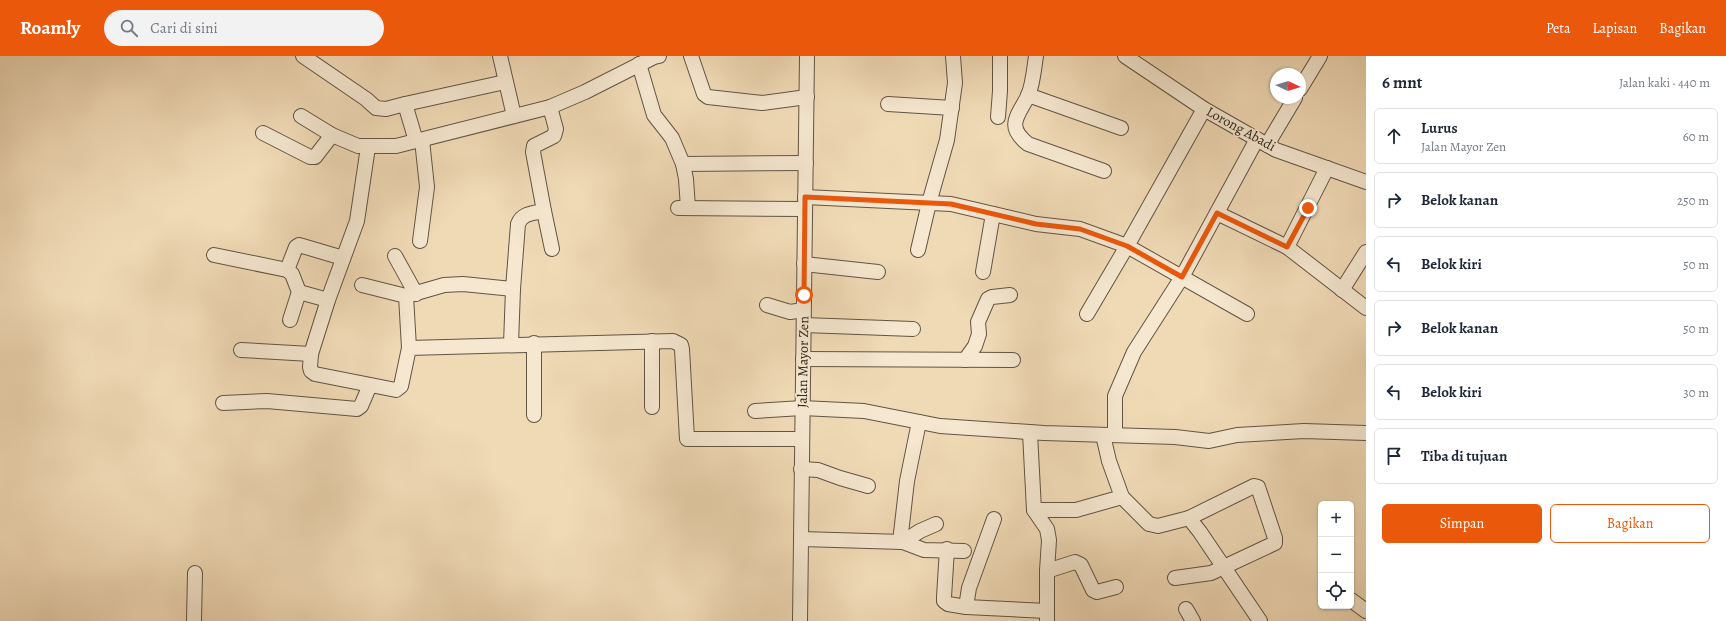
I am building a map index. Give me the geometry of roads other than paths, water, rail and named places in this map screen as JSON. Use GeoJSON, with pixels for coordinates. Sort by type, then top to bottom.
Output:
{"type":"FeatureCollection","features":[{"type":"Feature","properties":{"kind":"street"},"geometry":{"type":"LineString","coordinates":[[303,56],[366,99],[376,108],[386,109],[505,82]]}},
{"type":"Feature","properties":{"kind":"street"},"geometry":{"type":"LineString","coordinates":[[500,56],[514,116]]}},
{"type":"Feature","properties":{"kind":"street"},"geometry":{"type":"LineString","coordinates":[[301,116],[332,135],[358,146],[396,146],[550,107],[585,92],[656,56]]}},
{"type":"Feature","properties":{"kind":"street"},"geometry":{"type":"LineString","coordinates":[[691,56],[704,94],[708,97],[762,104],[807,97]]}},
{"type":"Feature","properties":{"kind":"street","name":"Jalan Mayor Zen"},"geometry":{"type":"LineString","coordinates":[[800,621],[807,56]]}},
{"type":"Feature","properties":{"kind":"street"},"geometry":{"type":"LineString","coordinates":[[918,250],[929,203],[947,140],[955,83],[953,56]]}},
{"type":"Feature","properties":{"kind":"street"},"geometry":{"type":"LineString","coordinates":[[998,117],[1000,56]]}},
{"type":"Feature","properties":{"kind":"street"},"geometry":{"type":"LineString","coordinates":[[1036,56],[1028,95],[1017,114],[1015,128],[1019,137],[1028,144],[1104,171]]}},
{"type":"Feature","properties":{"kind":"street","name":"Lorong Abadi"},"geometry":{"type":"LineString","coordinates":[[1125,56],[1204,109],[1276,150],[1366,182]]}},
{"type":"Feature","properties":{"kind":"street"},"geometry":{"type":"LineString","coordinates":[[1306,79],[1320,56]]}},
{"type":"Feature","properties":{"kind":"street"},"geometry":{"type":"LineString","coordinates":[[639,64],[654,115],[672,138],[683,164],[686,179],[683,208],[805,203],[951,204],[1036,224],[1080,229],[1127,246],[1247,314]]}},
{"type":"Feature","properties":{"kind":"street"},"geometry":{"type":"LineString","coordinates":[[1028,95],[1121,128]]}},
{"type":"Feature","properties":{"kind":"street"},"geometry":{"type":"LineString","coordinates":[[404,104],[419,141],[427,187],[420,241]]}},
{"type":"Feature","properties":{"kind":"street"},"geometry":{"type":"LineString","coordinates":[[888,104],[952,108]]}},
{"type":"Feature","properties":{"kind":"street"},"geometry":{"type":"LineString","coordinates":[[1175,578],[1208,574],[1225,568],[1275,543],[1275,538],[1258,487],[1254,486],[1189,518],[1158,526],[1148,524],[1122,496],[1109,461],[1109,435],[1115,396],[1134,352],[1182,277],[1217,213],[1262,142],[1290,104]]}},
{"type":"Feature","properties":{"kind":"street"},"geometry":{"type":"LineString","coordinates":[[550,107],[556,129],[554,136],[534,146],[533,152],[552,249]]}},
{"type":"Feature","properties":{"kind":"street"},"geometry":{"type":"LineString","coordinates":[[1087,314],[1204,109]]}},
{"type":"Feature","properties":{"kind":"street"},"geometry":{"type":"LineString","coordinates":[[262,133],[310,157],[314,157],[332,135]]}},
{"type":"Feature","properties":{"kind":"street"},"geometry":{"type":"LineString","coordinates":[[368,147],[357,221],[328,300],[311,354],[310,366],[311,371],[315,374],[396,390],[400,388],[409,348],[411,295],[394,256]]}},
{"type":"Feature","properties":{"kind":"street"},"geometry":{"type":"LineString","coordinates":[[683,164],[806,163]]}},
{"type":"Feature","properties":{"kind":"street"},"geometry":{"type":"LineString","coordinates":[[1287,247],[1326,168]]}},
{"type":"Feature","properties":{"kind":"street"},"geometry":{"type":"LineString","coordinates":[[511,344],[512,289],[518,224],[520,218],[524,216],[544,211]]}},
{"type":"Feature","properties":{"kind":"street"},"geometry":{"type":"LineString","coordinates":[[1217,213],[1287,247],[1366,308]]}},
{"type":"Feature","properties":{"kind":"street"},"geometry":{"type":"LineString","coordinates":[[983,272],[993,214]]}},
{"type":"Feature","properties":{"kind":"street"},"geometry":{"type":"LineString","coordinates":[[287,270],[296,247],[299,245],[343,258]]}},
{"type":"Feature","properties":{"kind":"street"},"geometry":{"type":"LineString","coordinates":[[1342,290],[1366,252]]}},
{"type":"Feature","properties":{"kind":"street"},"geometry":{"type":"LineString","coordinates":[[214,255],[287,270],[292,274],[299,292],[290,320]]}},
{"type":"Feature","properties":{"kind":"street"},"geometry":{"type":"LineString","coordinates":[[804,264],[878,272]]}},
{"type":"Feature","properties":{"kind":"street"},"geometry":{"type":"LineString","coordinates":[[362,285],[411,295],[444,285],[463,284],[512,289]]}},
{"type":"Feature","properties":{"kind":"street"},"geometry":{"type":"LineString","coordinates":[[299,292],[328,300]]}},
{"type":"Feature","properties":{"kind":"street"},"geometry":{"type":"LineString","coordinates":[[965,360],[975,346],[979,334],[978,322],[988,299],[992,297],[1010,295]]}},
{"type":"Feature","properties":{"kind":"street"},"geometry":{"type":"LineString","coordinates":[[767,305],[790,312],[804,310]]}},
{"type":"Feature","properties":{"kind":"street"},"geometry":{"type":"LineString","coordinates":[[804,325],[913,329]]}},
{"type":"Feature","properties":{"kind":"street"},"geometry":{"type":"LineString","coordinates":[[652,341],[652,407]]}},
{"type":"Feature","properties":{"kind":"street"},"geometry":{"type":"LineString","coordinates":[[409,348],[511,344],[673,341],[681,345],[686,439],[802,439]]}},
{"type":"Feature","properties":{"kind":"street"},"geometry":{"type":"LineString","coordinates":[[534,344],[534,415]]}},
{"type":"Feature","properties":{"kind":"street"},"geometry":{"type":"LineString","coordinates":[[241,350],[311,354]]}},
{"type":"Feature","properties":{"kind":"street"},"geometry":{"type":"LineString","coordinates":[[803,359],[1013,360]]}},
{"type":"Feature","properties":{"kind":"street"},"geometry":{"type":"LineString","coordinates":[[223,403],[267,401],[352,410],[361,406],[370,385]]}},
{"type":"Feature","properties":{"kind":"street"},"geometry":{"type":"LineString","coordinates":[[755,411],[802,408],[864,411],[940,426],[1030,432],[1175,437],[1209,441],[1237,435],[1304,430],[1366,433]]}},
{"type":"Feature","properties":{"kind":"street"},"geometry":{"type":"LineString","coordinates":[[901,542],[907,480],[919,422]]}},
{"type":"Feature","properties":{"kind":"street"},"geometry":{"type":"LineString","coordinates":[[947,549],[944,601],[948,604],[966,608],[1047,616],[1049,540],[1047,529],[1034,510],[1030,432]]}},
{"type":"Feature","properties":{"kind":"street"},"geometry":{"type":"LineString","coordinates":[[801,469],[818,470],[868,486]]}},
{"type":"Feature","properties":{"kind":"street"},"geometry":{"type":"LineString","coordinates":[[1034,510],[1076,510],[1122,496]]}},
{"type":"Feature","properties":{"kind":"street"},"geometry":{"type":"LineString","coordinates":[[1189,518],[1225,568],[1260,621]]}},
{"type":"Feature","properties":{"kind":"street"},"geometry":{"type":"LineString","coordinates":[[966,608],[969,588],[994,520]]}},
{"type":"Feature","properties":{"kind":"street"},"geometry":{"type":"LineString","coordinates":[[901,542],[936,524]]}},
{"type":"Feature","properties":{"kind":"street"},"geometry":{"type":"LineString","coordinates":[[801,539],[901,542],[924,550],[947,549],[964,551]]}},
{"type":"Feature","properties":{"kind":"street"},"geometry":{"type":"LineString","coordinates":[[1047,571],[1075,562],[1081,565],[1093,590],[1097,592],[1116,587]]}},
{"type":"Feature","properties":{"kind":"street"},"geometry":{"type":"LineString","coordinates":[[194,621],[196,573]]}},
{"type":"Feature","properties":{"kind":"street"},"geometry":{"type":"LineString","coordinates":[[1354,602],[1366,611]]}}]}
